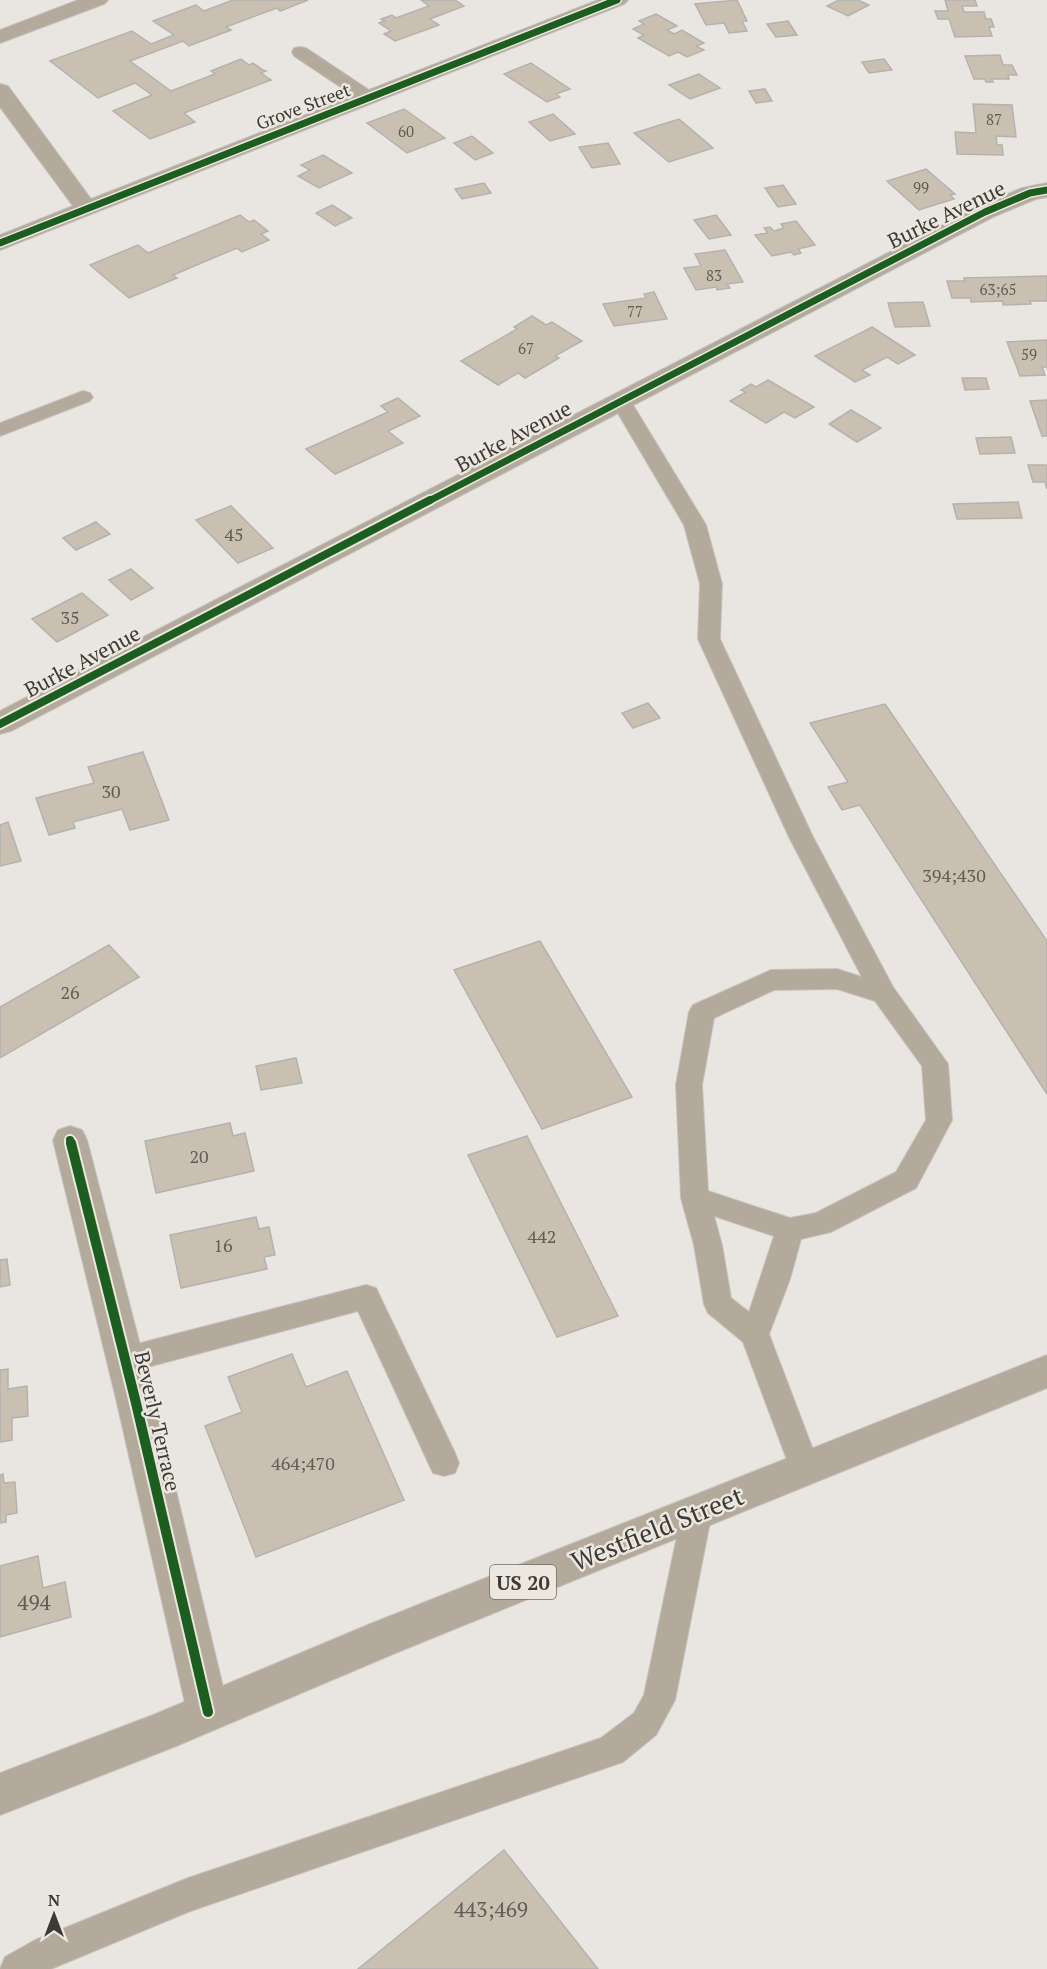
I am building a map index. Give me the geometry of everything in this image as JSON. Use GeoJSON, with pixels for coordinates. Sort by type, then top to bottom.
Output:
{"type":"FeatureCollection","features":[{"type":"Feature","properties":{"kind":"main road","name":"Westfield Street"},"geometry":{"type":"LineString","coordinates":[[0,1794],[208,1712],[384,1638],[1047,1371]]}},
{"type":"Feature","properties":{"kind":"street"},"geometry":{"type":"LineString","coordinates":[[0,37],[97,0]]}},
{"type":"Feature","properties":{"kind":"street","name":"Grove Street"},"geometry":{"type":"LineString","coordinates":[[0,243],[617,0]]}},
{"type":"Feature","properties":{"kind":"street"},"geometry":{"type":"LineString","coordinates":[[0,91],[87,209]]}},
{"type":"Feature","properties":{"kind":"street","name":"Burke Avenue"},"geometry":{"type":"LineString","coordinates":[[0,724],[620,399],[985,212],[1030,193],[1047,190]]}},
{"type":"Feature","properties":{"kind":"street","name":"Beverly Terrace"},"geometry":{"type":"LineString","coordinates":[[70,1140],[125,1360],[208,1712]]}},
{"type":"Feature","properties":{"kind":"lane"},"geometry":{"type":"LineString","coordinates":[[300,51],[369,98]]}},
{"type":"Feature","properties":{"kind":"lane"},"geometry":{"type":"LineString","coordinates":[[0,430],[83,397]]}},
{"type":"Feature","properties":{"kind":"lane"},"geometry":{"type":"LineString","coordinates":[[620,399],[695,525],[711,584],[709,639],[801,837],[884,994],[935,1064],[939,1120],[906,1180],[821,1224],[790,1230],[694,1197]]}},
{"type":"Feature","properties":{"kind":"lane"},"geometry":{"type":"LineString","coordinates":[[805,1468],[755,1334],[718,1304],[708,1245],[694,1197],[689,1085],[702,1012],[771,980],[837,979],[884,994]]}},
{"type":"Feature","properties":{"kind":"lane"},"geometry":{"type":"LineString","coordinates":[[755,1334],[776,1279],[790,1230]]}},
{"type":"Feature","properties":{"kind":"lane"},"geometry":{"type":"LineString","coordinates":[[125,1360],[366,1297],[444,1463]]}},
{"type":"Feature","properties":{"kind":"lane"},"geometry":{"type":"LineString","coordinates":[[17,1969],[47,1952],[188,1895],[611,1751],[645,1725],[659,1700],[697,1512]]}},
{"type":"Feature","properties":{"kind":"building"},"geometry":{"type":"Polygon","coordinates":[[[233,0],[308,0],[280,11],[277,8],[226,27],[231,30],[189,46],[183,41],[130,61],[171,91],[215,74],[211,71],[241,59],[249,65],[253,63],[266,71],[261,73],[271,80],[184,113],[195,122],[150,139],[113,111],[152,95],[135,83],[98,98],[50,61],[132,31],[151,44],[174,35],[153,21],[196,5],[204,11],[233,0]]]}},
{"type":"Feature","properties":{"kind":"building"},"geometry":{"type":"Polygon","coordinates":[[[421,0],[455,0],[464,6],[430,19],[439,25],[395,41],[384,34],[391,31],[379,23],[385,21],[381,19],[392,15],[396,18],[429,6],[421,0]]]}},
{"type":"Feature","properties":{"kind":"building"},"geometry":{"type":"Polygon","coordinates":[[[737,0],[747,21],[742,21],[747,31],[729,33],[724,23],[706,25],[695,4],[737,0]]]}},
{"type":"Feature","properties":{"kind":"building"},"geometry":{"type":"Polygon","coordinates":[[[839,0],[858,0],[869,5],[848,16],[827,6],[839,0]]]}},
{"type":"Feature","properties":{"kind":"building"},"geometry":{"type":"Polygon","coordinates":[[[945,0],[975,0],[977,6],[962,6],[964,12],[984,12],[986,19],[991,19],[994,27],[989,27],[992,36],[955,37],[949,19],[938,19],[935,11],[948,11],[945,0]]]}},
{"type":"Feature","properties":{"kind":"building"},"geometry":{"type":"Polygon","coordinates":[[[656,14],[677,26],[667,30],[674,34],[682,30],[704,43],[696,46],[704,50],[687,57],[678,52],[669,56],[638,38],[644,35],[633,29],[644,24],[639,21],[656,14]]]}},
{"type":"Feature","properties":{"kind":"building"},"geometry":{"type":"Polygon","coordinates":[[[788,21],[797,35],[776,37],[767,24],[788,21]]]}},
{"type":"Feature","properties":{"kind":"building"},"geometry":{"type":"Polygon","coordinates":[[[1000,55],[1003,65],[1012,65],[1017,75],[1008,75],[1009,79],[992,79],[993,82],[974,79],[965,56],[1000,55]]]}},
{"type":"Feature","properties":{"kind":"building"},"geometry":{"type":"Polygon","coordinates":[[[884,59],[892,70],[869,73],[862,62],[884,59]]]}},
{"type":"Feature","properties":{"kind":"building"},"geometry":{"type":"Polygon","coordinates":[[[531,63],[570,89],[556,94],[560,97],[547,102],[504,74],[531,63]]]}},
{"type":"Feature","properties":{"kind":"building"},"geometry":{"type":"Polygon","coordinates":[[[699,74],[720,88],[690,99],[669,85],[699,74]]]}},
{"type":"Feature","properties":{"kind":"building"},"geometry":{"type":"Polygon","coordinates":[[[765,89],[772,101],[756,103],[749,91],[765,89]]]}},
{"type":"Feature","properties":{"kind":"building"},"geometry":{"type":"Polygon","coordinates":[[[973,104],[1012,105],[1016,137],[996,136],[997,145],[1002,145],[1003,155],[957,154],[955,132],[976,133],[973,104]]]}},
{"type":"Feature","properties":{"kind":"building"},"geometry":{"type":"Polygon","coordinates":[[[404,109],[445,138],[407,153],[367,123],[404,109]]]}},
{"type":"Feature","properties":{"kind":"building"},"geometry":{"type":"Polygon","coordinates":[[[553,114],[575,134],[550,141],[529,122],[553,114]]]}},
{"type":"Feature","properties":{"kind":"building"},"geometry":{"type":"Polygon","coordinates":[[[679,119],[713,148],[669,162],[634,133],[679,119]]]}},
{"type":"Feature","properties":{"kind":"building"},"geometry":{"type":"Polygon","coordinates":[[[472,136],[493,153],[475,160],[454,143],[472,136]]]}},
{"type":"Feature","properties":{"kind":"building"},"geometry":{"type":"Polygon","coordinates":[[[608,143],[620,164],[592,168],[579,147],[608,143]]]}},
{"type":"Feature","properties":{"kind":"building"},"geometry":{"type":"Polygon","coordinates":[[[323,155],[352,173],[319,188],[298,176],[310,170],[301,165],[323,155]]]}},
{"type":"Feature","properties":{"kind":"building"},"geometry":{"type":"Polygon","coordinates":[[[926,169],[955,194],[950,195],[954,199],[919,210],[887,181],[926,169]]]}},
{"type":"Feature","properties":{"kind":"building"},"geometry":{"type":"Polygon","coordinates":[[[484,183],[491,193],[462,199],[455,189],[484,183]]]}},
{"type":"Feature","properties":{"kind":"building"},"geometry":{"type":"Polygon","coordinates":[[[783,185],[796,204],[778,207],[765,188],[783,185]]]}},
{"type":"Feature","properties":{"kind":"building"},"geometry":{"type":"Polygon","coordinates":[[[332,205],[352,218],[335,226],[316,213],[332,205]]]}},
{"type":"Feature","properties":{"kind":"building"},"geometry":{"type":"Polygon","coordinates":[[[240,215],[249,222],[254,220],[268,231],[261,234],[269,240],[242,252],[237,248],[173,275],[177,278],[129,298],[90,265],[138,245],[148,253],[240,215]]]}},
{"type":"Feature","properties":{"kind":"building"},"geometry":{"type":"Polygon","coordinates":[[[716,215],[731,235],[709,239],[694,220],[716,215]]]}},
{"type":"Feature","properties":{"kind":"building"},"geometry":{"type":"Polygon","coordinates":[[[796,221],[815,245],[798,249],[801,253],[794,255],[791,252],[772,256],[755,235],[768,233],[764,228],[770,227],[774,231],[784,228],[781,224],[796,221]]]}},
{"type":"Feature","properties":{"kind":"building"},"geometry":{"type":"Polygon","coordinates":[[[725,250],[743,282],[727,284],[730,288],[717,290],[716,287],[696,290],[684,268],[701,266],[695,254],[725,250]]]}},
{"type":"Feature","properties":{"kind":"building"},"geometry":{"type":"Polygon","coordinates":[[[1047,276],[1047,301],[1030,301],[1031,304],[1003,305],[1003,301],[971,302],[971,298],[952,298],[947,281],[965,281],[964,278],[1047,276]]]}},
{"type":"Feature","properties":{"kind":"building"},"geometry":{"type":"Polygon","coordinates":[[[654,292],[667,319],[614,326],[603,304],[646,298],[644,294],[654,292]]]}},
{"type":"Feature","properties":{"kind":"building"},"geometry":{"type":"Polygon","coordinates":[[[923,302],[930,326],[895,327],[888,303],[923,302]]]}},
{"type":"Feature","properties":{"kind":"building"},"geometry":{"type":"Polygon","coordinates":[[[532,316],[546,325],[552,322],[582,341],[555,356],[559,358],[525,378],[518,373],[498,385],[461,361],[517,329],[514,327],[532,316]]]}},
{"type":"Feature","properties":{"kind":"building"},"geometry":{"type":"Polygon","coordinates":[[[872,327],[915,355],[898,364],[887,357],[862,370],[870,375],[855,382],[815,356],[872,327]]]}},
{"type":"Feature","properties":{"kind":"building"},"geometry":{"type":"Polygon","coordinates":[[[1047,340],[1047,367],[1042,367],[1045,375],[1020,376],[1007,342],[1047,340]]]}},
{"type":"Feature","properties":{"kind":"building"},"geometry":{"type":"Polygon","coordinates":[[[962,378],[986,378],[989,389],[965,390],[962,378]]]}},
{"type":"Feature","properties":{"kind":"building"},"geometry":{"type":"Polygon","coordinates":[[[768,380],[814,407],[795,418],[784,412],[766,423],[730,401],[746,392],[741,390],[751,384],[756,387],[768,380]]]}},
{"type":"Feature","properties":{"kind":"building"},"geometry":{"type":"Polygon","coordinates":[[[398,398],[420,416],[388,431],[403,443],[335,474],[306,449],[388,412],[381,406],[398,398]]]}},
{"type":"Feature","properties":{"kind":"building"},"geometry":{"type":"Polygon","coordinates":[[[1047,400],[1047,436],[1042,436],[1030,401],[1047,400]]]}},
{"type":"Feature","properties":{"kind":"building"},"geometry":{"type":"Polygon","coordinates":[[[851,410],[881,428],[857,442],[829,424],[851,410]]]}},
{"type":"Feature","properties":{"kind":"building"},"geometry":{"type":"Polygon","coordinates":[[[1011,437],[1015,453],[980,454],[976,438],[1011,437]]]}},
{"type":"Feature","properties":{"kind":"building"},"geometry":{"type":"Polygon","coordinates":[[[1028,465],[1047,465],[1047,489],[1045,482],[1033,482],[1028,465]]]}},
{"type":"Feature","properties":{"kind":"building"},"geometry":{"type":"Polygon","coordinates":[[[1018,502],[1022,518],[957,519],[953,504],[1018,502]]]}},
{"type":"Feature","properties":{"kind":"building"},"geometry":{"type":"Polygon","coordinates":[[[231,506],[273,548],[238,563],[196,520],[231,506]]]}},
{"type":"Feature","properties":{"kind":"building"},"geometry":{"type":"Polygon","coordinates":[[[96,522],[110,534],[76,550],[63,538],[96,522]]]}},
{"type":"Feature","properties":{"kind":"building"},"geometry":{"type":"Polygon","coordinates":[[[131,569],[153,588],[131,600],[109,580],[131,569]]]}},
{"type":"Feature","properties":{"kind":"building"},"geometry":{"type":"Polygon","coordinates":[[[82,593],[108,615],[57,642],[32,619],[82,593]]]}},
{"type":"Feature","properties":{"kind":"building"},"geometry":{"type":"Polygon","coordinates":[[[648,703],[660,718],[633,728],[622,713],[648,703]]]}},
{"type":"Feature","properties":{"kind":"building"},"geometry":{"type":"Polygon","coordinates":[[[885,704],[1047,941],[1047,1094],[860,805],[842,810],[828,787],[848,782],[810,723],[885,704]]]}},
{"type":"Feature","properties":{"kind":"building"},"geometry":{"type":"Polygon","coordinates":[[[143,752],[169,820],[130,830],[122,809],[73,822],[75,828],[49,835],[36,798],[94,783],[88,767],[143,752]]]}},
{"type":"Feature","properties":{"kind":"building"},"geometry":{"type":"Polygon","coordinates":[[[8,822],[21,861],[0,866],[0,825],[8,822]]]}},
{"type":"Feature","properties":{"kind":"building"},"geometry":{"type":"Polygon","coordinates":[[[540,941],[632,1097],[542,1129],[454,970],[540,941]]]}},
{"type":"Feature","properties":{"kind":"building"},"geometry":{"type":"Polygon","coordinates":[[[109,945],[139,977],[0,1058],[0,1007],[109,945]]]}},
{"type":"Feature","properties":{"kind":"building"},"geometry":{"type":"Polygon","coordinates":[[[296,1058],[302,1083],[261,1090],[256,1066],[296,1058]]]}},
{"type":"Feature","properties":{"kind":"building"},"geometry":{"type":"Polygon","coordinates":[[[230,1123],[233,1136],[245,1133],[254,1171],[156,1193],[145,1141],[230,1123]]]}},
{"type":"Feature","properties":{"kind":"building"},"geometry":{"type":"Polygon","coordinates":[[[527,1136],[618,1316],[557,1337],[468,1155],[527,1136]]]}},
{"type":"Feature","properties":{"kind":"building"},"geometry":{"type":"Polygon","coordinates":[[[256,1217],[259,1229],[269,1227],[275,1255],[264,1257],[267,1269],[181,1288],[170,1235],[256,1217]]]}},
{"type":"Feature","properties":{"kind":"building"},"geometry":{"type":"Polygon","coordinates":[[[7,1259],[10,1285],[0,1287],[0,1260],[7,1259]]]}},
{"type":"Feature","properties":{"kind":"building"},"geometry":{"type":"Polygon","coordinates":[[[292,1354],[306,1387],[347,1371],[404,1500],[256,1557],[205,1426],[242,1412],[228,1377],[292,1354]]]}},
{"type":"Feature","properties":{"kind":"building"},"geometry":{"type":"Polygon","coordinates":[[[8,1369],[8,1389],[27,1386],[28,1416],[12,1418],[12,1440],[0,1442],[0,1370],[8,1369]]]}},
{"type":"Feature","properties":{"kind":"building"},"geometry":{"type":"Polygon","coordinates":[[[3,1474],[4,1483],[15,1482],[17,1513],[6,1515],[6,1522],[0,1523],[0,1475],[3,1474]]]}},
{"type":"Feature","properties":{"kind":"building"},"geometry":{"type":"Polygon","coordinates":[[[38,1556],[43,1588],[65,1582],[71,1617],[0,1637],[0,1566],[38,1556]]]}},
{"type":"Feature","properties":{"kind":"building"},"geometry":{"type":"Polygon","coordinates":[[[504,1850],[598,1969],[358,1969],[504,1850]]]}},
{"type":"Feature","properties":{"kind":"cycle path"},"geometry":{"type":"LineString","coordinates":[[0,243],[617,0]]}},
{"type":"Feature","properties":{"kind":"cycle path"},"geometry":{"type":"LineString","coordinates":[[0,724],[985,212],[1030,193],[1047,190]]}},
{"type":"Feature","properties":{"kind":"cycle path"},"geometry":{"type":"LineString","coordinates":[[70,1140],[136,1403],[208,1712]]}}]}
